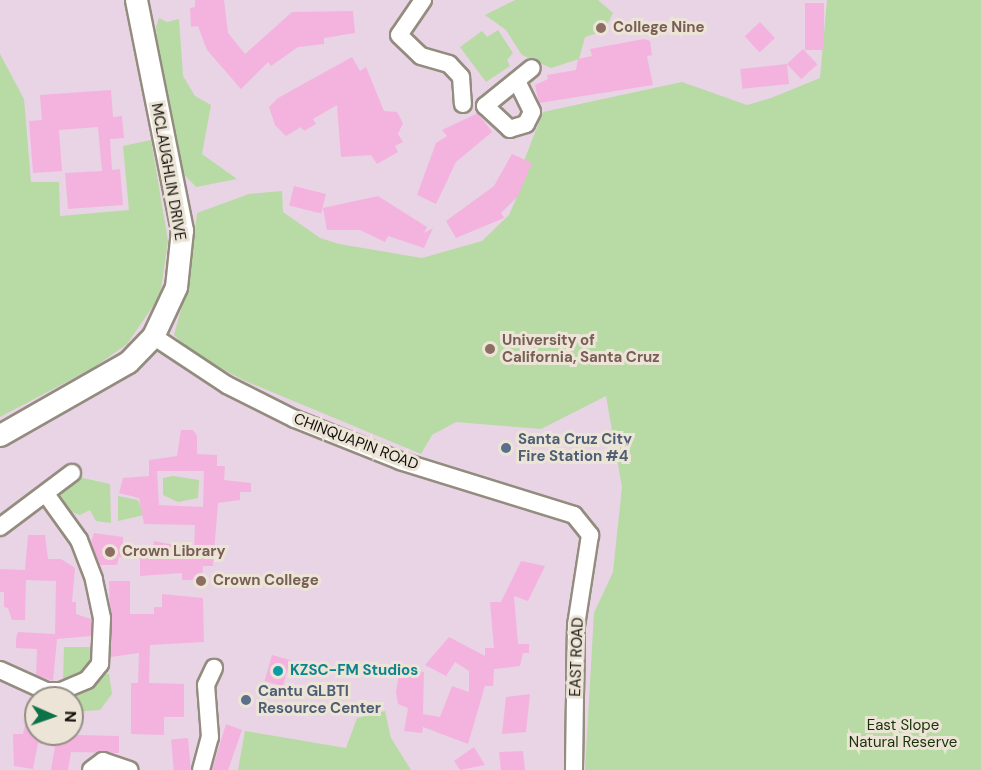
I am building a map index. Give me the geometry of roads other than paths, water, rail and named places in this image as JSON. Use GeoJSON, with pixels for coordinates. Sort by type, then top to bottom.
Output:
{"type":"FeatureCollection","features":[{"type":"Feature","properties":{"kind":"main road","name":"MCLAUGHLIN DRIVE"},"geometry":{"type":"LineString","coordinates":[[0,435],[110,374],[153,336],[176,287],[182,230],[136,0]]}},
{"type":"Feature","properties":{"kind":"street"},"geometry":{"type":"LineString","coordinates":[[423,0],[399,35],[421,56],[449,64],[461,76],[463,104]]}},
{"type":"Feature","properties":{"kind":"street"},"geometry":{"type":"LineString","coordinates":[[517,81],[531,106],[526,124],[516,130],[503,127],[485,106],[502,88],[517,81],[532,68]]}},
{"type":"Feature","properties":{"kind":"street","name":"CHINQUAPIN ROAD"},"geometry":{"type":"LineString","coordinates":[[153,336],[262,404],[400,461],[574,515]]}},
{"type":"Feature","properties":{"kind":"street"},"geometry":{"type":"LineString","coordinates":[[0,527],[72,473]]}},
{"type":"Feature","properties":{"kind":"street"},"geometry":{"type":"LineString","coordinates":[[0,670],[46,691],[62,691],[87,680],[100,664],[102,618],[94,579],[79,540],[46,494]]}},
{"type":"Feature","properties":{"kind":"street","name":"EAST ROAD"},"geometry":{"type":"LineString","coordinates":[[574,515],[590,536],[576,625],[574,770]]}},
{"type":"Feature","properties":{"kind":"street"},"geometry":{"type":"LineString","coordinates":[[201,770],[210,737],[207,685],[214,668]]}},
{"type":"Feature","properties":{"kind":"street"},"geometry":{"type":"LineString","coordinates":[[90,770],[103,761],[129,770]]}},
{"type":"Feature","properties":{"kind":"place","name":"College Nine"},"geometry":{"type":"Point","coordinates":[601,28]}},
{"type":"Feature","properties":{"kind":"place","name":"University of California, Santa Cruz"},"geometry":{"type":"Point","coordinates":[490,349]}},
{"type":"Feature","properties":{"kind":"place","name":"Santa Cruz City Fire Station #4"},"geometry":{"type":"Point","coordinates":[506,448]}},
{"type":"Feature","properties":{"kind":"place","name":"Crown Library"},"geometry":{"type":"Point","coordinates":[110,552]}},
{"type":"Feature","properties":{"kind":"place","name":"Crown College"},"geometry":{"type":"Point","coordinates":[201,581]}},
{"type":"Feature","properties":{"kind":"place","name":"KZSC-FM Studios"},"geometry":{"type":"Point","coordinates":[278,671]}},
{"type":"Feature","properties":{"kind":"place","name":"Cantu GLBTI Resource Center"},"geometry":{"type":"Point","coordinates":[246,700]}},
{"type":"Feature","properties":{"kind":"park label","name":"East Slope Natural Reserve"},"geometry":{"type":"Point","coordinates":[903,734]}}]}
